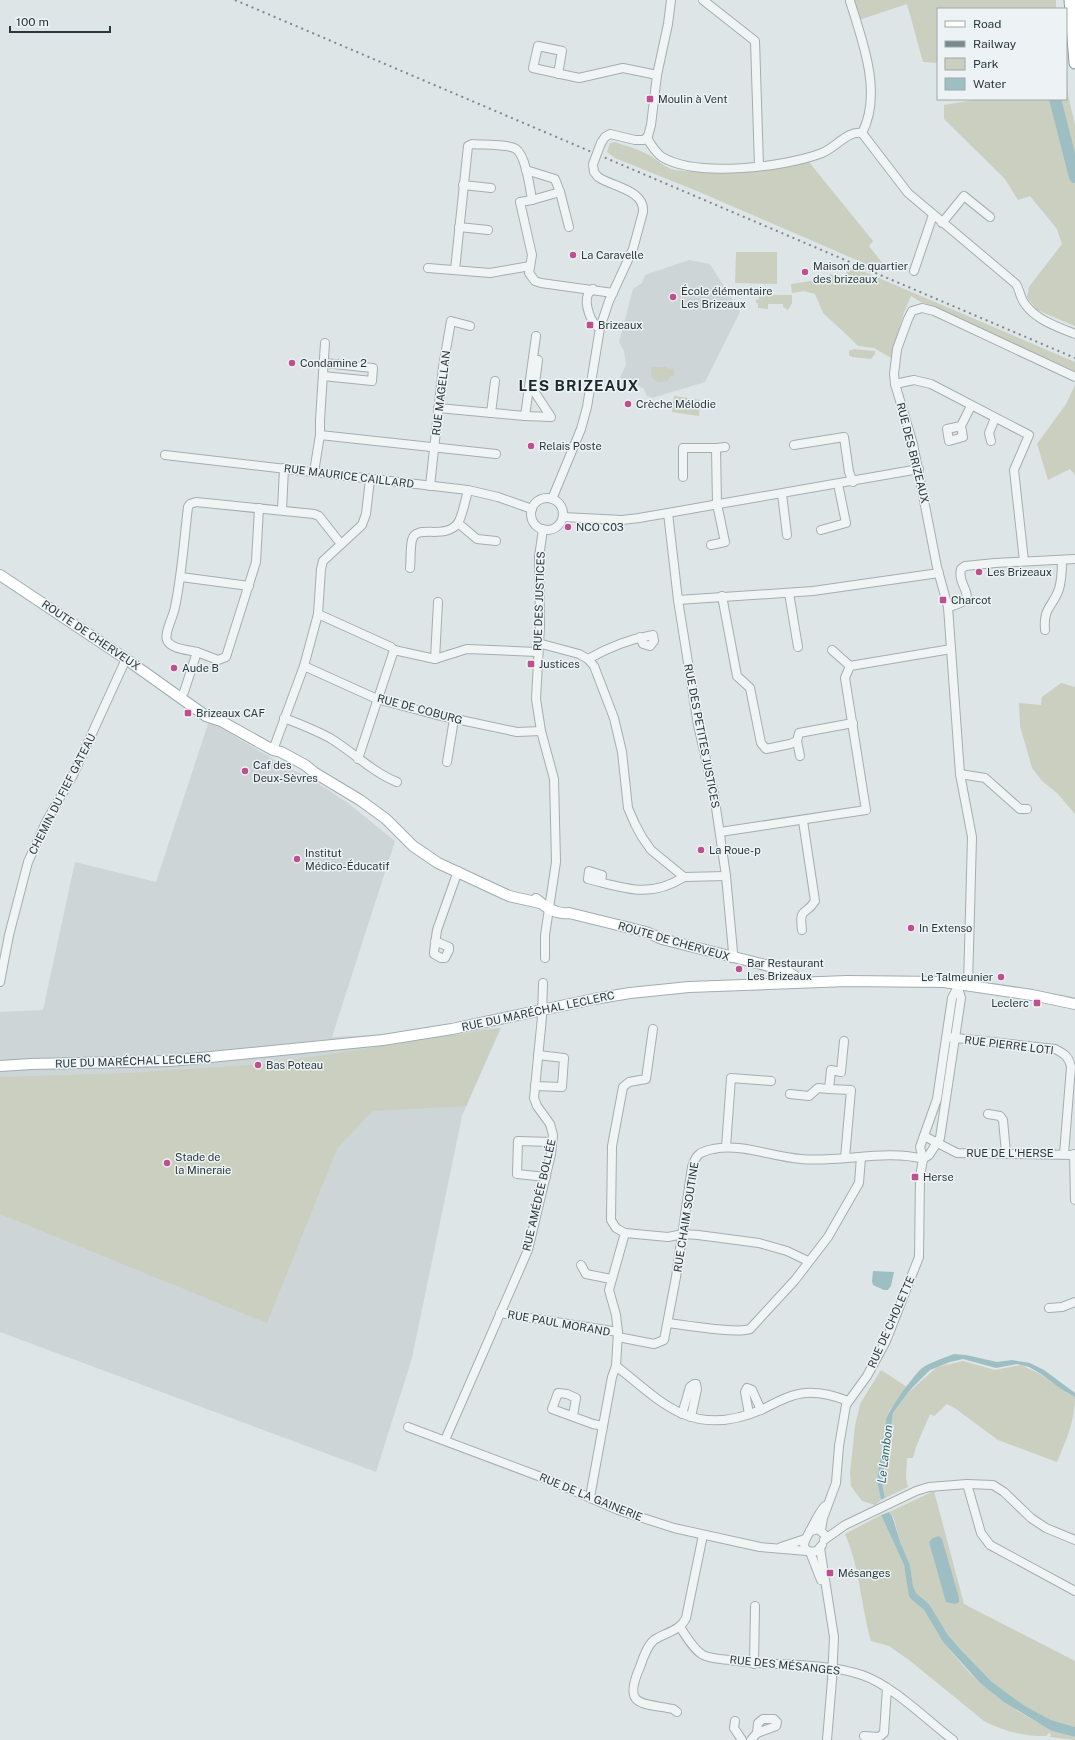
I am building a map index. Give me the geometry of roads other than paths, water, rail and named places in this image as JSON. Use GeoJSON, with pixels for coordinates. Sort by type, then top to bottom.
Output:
{"type":"FeatureCollection","features":[{"type":"Feature","properties":{"kind":"highway"},"geometry":{"type":"LineString","coordinates":[[1070,0],[1075,62]]}},
{"type":"Feature","properties":{"kind":"main road","name":"ROUTE DE CHERVEUX"},"geometry":{"type":"LineString","coordinates":[[0,575],[181,696],[216,714],[221,721],[273,750],[285,760],[302,769],[316,773],[360,800],[376,811],[401,835],[428,856],[468,875],[482,878],[532,896],[544,905],[566,909],[569,913],[646,932],[662,939],[790,973],[794,976],[796,982]]}},
{"type":"Feature","properties":{"kind":"main road"},"geometry":{"type":"LineString","coordinates":[[768,967],[776,977],[776,983]]}},
{"type":"Feature","properties":{"kind":"main road","name":"RUE DU MARÉCHAL LECLERC"},"geometry":{"type":"LineString","coordinates":[[0,1066],[31,1064],[162,1062],[216,1058],[427,1034],[594,999],[642,991],[689,986],[888,980],[962,986],[1032,995],[1075,1004]]}},
{"type":"Feature","properties":{"kind":"street"},"geometry":{"type":"LineString","coordinates":[[671,0],[652,119],[647,138],[656,152],[663,157],[690,166],[723,168],[759,166],[816,156],[833,148],[849,135],[857,132],[862,133],[904,188],[942,223],[1016,284],[1024,303],[1034,314],[1075,334]]}},
{"type":"Feature","properties":{"kind":"street"},"geometry":{"type":"LineString","coordinates":[[703,0],[754,41],[759,166]]}},
{"type":"Feature","properties":{"kind":"street"},"geometry":{"type":"LineString","coordinates":[[850,1],[869,66],[869,104],[867,121],[862,133]]}},
{"type":"Feature","properties":{"kind":"street"},"geometry":{"type":"LineString","coordinates":[[558,74],[580,78],[623,68],[658,75]]}},
{"type":"Feature","properties":{"kind":"street"},"geometry":{"type":"LineString","coordinates":[[552,499],[585,418],[600,328],[613,293],[633,249],[644,206],[642,201],[636,195],[598,177],[594,172],[593,164],[604,137],[610,134],[641,141],[647,138]]}},
{"type":"Feature","properties":{"kind":"street"},"geometry":{"type":"LineString","coordinates":[[455,270],[468,146],[472,144],[512,148],[519,152],[526,170],[532,200]]}},
{"type":"Feature","properties":{"kind":"street"},"geometry":{"type":"LineString","coordinates":[[526,170],[555,179],[560,192],[568,228]]}},
{"type":"Feature","properties":{"kind":"street"},"geometry":{"type":"LineString","coordinates":[[463,185],[491,188]]}},
{"type":"Feature","properties":{"kind":"street"},"geometry":{"type":"LineString","coordinates":[[560,192],[520,202],[532,255],[529,273],[535,280],[541,283],[593,289],[613,293]]}},
{"type":"Feature","properties":{"kind":"street"},"geometry":{"type":"LineString","coordinates":[[942,223],[964,196],[990,217]]}},
{"type":"Feature","properties":{"kind":"street"},"geometry":{"type":"LineString","coordinates":[[914,271],[933,215]]}},
{"type":"Feature","properties":{"kind":"street"},"geometry":{"type":"LineString","coordinates":[[459,227],[488,230]]}},
{"type":"Feature","properties":{"kind":"street"},"geometry":{"type":"LineString","coordinates":[[428,268],[490,273],[530,266]]}},
{"type":"Feature","properties":{"kind":"street"},"geometry":{"type":"LineString","coordinates":[[593,289],[588,294],[587,303],[594,324],[600,328]]}},
{"type":"Feature","properties":{"kind":"street","name":"RUE DES BRIZEAUX"},"geometry":{"type":"LineString","coordinates":[[962,986],[972,837],[960,774],[948,607],[939,573],[918,469],[895,384],[894,364],[897,349],[912,311],[922,308],[934,311],[1075,377]]}},
{"type":"Feature","properties":{"kind":"street","name":"RUE MAGELLAN"},"geometry":{"type":"LineString","coordinates":[[430,486],[438,408],[451,321],[470,326]]}},
{"type":"Feature","properties":{"kind":"street"},"geometry":{"type":"LineString","coordinates":[[524,416],[536,336]]}},
{"type":"Feature","properties":{"kind":"street"},"geometry":{"type":"LineString","coordinates":[[314,472],[320,435],[325,343]]}},
{"type":"Feature","properties":{"kind":"street"},"geometry":{"type":"LineString","coordinates":[[438,408],[551,417],[534,391],[538,359],[534,351]]}},
{"type":"Feature","properties":{"kind":"street"},"geometry":{"type":"LineString","coordinates":[[323,376],[372,381],[373,368],[324,364]]}},
{"type":"Feature","properties":{"kind":"street"},"geometry":{"type":"LineString","coordinates":[[895,384],[914,380],[931,384],[1028,435],[1014,470],[1024,562]]}},
{"type":"Feature","properties":{"kind":"street"},"geometry":{"type":"LineString","coordinates":[[492,413],[495,381]]}},
{"type":"Feature","properties":{"kind":"street"},"geometry":{"type":"LineString","coordinates":[[961,426],[971,406]]}},
{"type":"Feature","properties":{"kind":"street"},"geometry":{"type":"LineString","coordinates":[[990,440],[989,433],[995,418]]}},
{"type":"Feature","properties":{"kind":"street"},"geometry":{"type":"LineString","coordinates":[[320,435],[496,454]]}},
{"type":"Feature","properties":{"kind":"street"},"geometry":{"type":"LineString","coordinates":[[794,445],[844,437],[849,472],[853,482]]}},
{"type":"Feature","properties":{"kind":"street"},"geometry":{"type":"LineString","coordinates":[[683,477],[683,448],[720,447],[717,504],[725,542],[711,545]]}},
{"type":"Feature","properties":{"kind":"street","name":"RUE MAURICE CAILLARD"},"geometry":{"type":"LineString","coordinates":[[165,456],[284,468],[468,490],[498,497],[532,509]]}},
{"type":"Feature","properties":{"kind":"street"},"geometry":{"type":"LineString","coordinates":[[282,510],[284,468]]}},
{"type":"Feature","properties":{"kind":"street"},"geometry":{"type":"LineString","coordinates":[[563,517],[622,520],[668,514],[717,504],[853,482],[918,469]]}},
{"type":"Feature","properties":{"kind":"street"},"geometry":{"type":"LineString","coordinates":[[273,750],[304,666],[318,614],[321,569],[323,561],[362,525],[366,514],[370,479]]}},
{"type":"Feature","properties":{"kind":"street"},"geometry":{"type":"LineString","coordinates":[[821,530],[846,523],[838,484]]}},
{"type":"Feature","properties":{"kind":"street"},"geometry":{"type":"LineString","coordinates":[[410,568],[412,539],[415,534],[420,532],[441,533],[447,531],[458,523],[468,490]]}},
{"type":"Feature","properties":{"kind":"street"},"geometry":{"type":"LineString","coordinates":[[782,494],[787,535]]}},
{"type":"Feature","properties":{"kind":"street"},"geometry":{"type":"LineString","coordinates":[[542,499],[552,499],[562,508],[563,517],[558,526],[553,529],[543,530],[538,528],[532,519],[532,509],[538,501],[542,499]]}},
{"type":"Feature","properties":{"kind":"street"},"geometry":{"type":"LineString","coordinates":[[259,508],[256,562],[226,657],[218,660],[197,652],[172,646],[167,640],[166,636],[174,611],[181,577],[187,513],[190,504],[196,502],[282,510],[319,516],[341,544]]}},
{"type":"Feature","properties":{"kind":"street","name":"RUE DES PETITES JUSTICES"},"geometry":{"type":"LineString","coordinates":[[668,514],[678,600],[698,725],[714,794],[720,832],[726,876],[733,952],[732,958]]}},
{"type":"Feature","properties":{"kind":"street"},"geometry":{"type":"LineString","coordinates":[[458,523],[477,539],[496,542]]}},
{"type":"Feature","properties":{"kind":"street","name":"RUE DES JUSTICES"},"geometry":{"type":"LineString","coordinates":[[543,530],[539,557],[540,626],[536,699],[541,731],[552,769],[556,806],[556,862],[552,893],[544,905],[545,958]]}},
{"type":"Feature","properties":{"kind":"street"},"geometry":{"type":"LineString","coordinates":[[948,607],[960,604],[965,600],[967,595],[966,588],[960,579],[962,569],[965,566],[1075,559]]}},
{"type":"Feature","properties":{"kind":"street"},"geometry":{"type":"LineString","coordinates":[[1045,630],[1044,619],[1048,608],[1059,589],[1062,574],[1062,560]]}},
{"type":"Feature","properties":{"kind":"street"},"geometry":{"type":"LineString","coordinates":[[678,600],[813,591],[939,573]]}},
{"type":"Feature","properties":{"kind":"street"},"geometry":{"type":"LineString","coordinates":[[181,577],[249,586]]}},
{"type":"Feature","properties":{"kind":"street"},"geometry":{"type":"LineString","coordinates":[[789,593],[798,647]]}},
{"type":"Feature","properties":{"kind":"street"},"geometry":{"type":"LineString","coordinates":[[722,596],[737,676],[750,688],[761,743],[766,749],[797,741]]}},
{"type":"Feature","properties":{"kind":"street"},"geometry":{"type":"LineString","coordinates":[[435,660],[438,602]]}},
{"type":"Feature","properties":{"kind":"street"},"geometry":{"type":"LineString","coordinates":[[318,614],[391,647],[394,650],[435,660],[467,649],[538,652]]}},
{"type":"Feature","properties":{"kind":"street"},"geometry":{"type":"LineString","coordinates":[[588,658],[621,643],[640,637]]}},
{"type":"Feature","properties":{"kind":"street"},"geometry":{"type":"LineString","coordinates":[[538,643],[579,654],[588,658],[594,666],[614,718],[622,752],[628,808],[635,824],[651,850],[684,877]]}},
{"type":"Feature","properties":{"kind":"street"},"geometry":{"type":"LineString","coordinates":[[850,666],[951,649]]}},
{"type":"Feature","properties":{"kind":"street"},"geometry":{"type":"LineString","coordinates":[[358,759],[394,650]]}},
{"type":"Feature","properties":{"kind":"street"},"geometry":{"type":"LineString","coordinates":[[832,650],[850,666]]}},
{"type":"Feature","properties":{"kind":"street"},"geometry":{"type":"LineString","coordinates":[[181,696],[184,692],[197,652]]}},
{"type":"Feature","properties":{"kind":"street","name":"CHEMIN DU FIEF GATEAU"},"geometry":{"type":"LineString","coordinates":[[0,982],[9,935],[28,862],[46,822],[73,775],[126,659]]}},
{"type":"Feature","properties":{"kind":"street","name":"RUE DE COBURG"},"geometry":{"type":"LineString","coordinates":[[304,666],[377,699],[454,719],[517,732],[541,731]]}},
{"type":"Feature","properties":{"kind":"street"},"geometry":{"type":"LineString","coordinates":[[720,832],[803,821],[866,810],[845,678],[850,666]]}},
{"type":"Feature","properties":{"kind":"street"},"geometry":{"type":"LineString","coordinates":[[284,718],[310,728],[330,739],[386,778],[397,782]]}},
{"type":"Feature","properties":{"kind":"street"},"geometry":{"type":"LineString","coordinates":[[446,762],[454,719]]}},
{"type":"Feature","properties":{"kind":"street"},"geometry":{"type":"LineString","coordinates":[[800,756],[797,741],[799,734],[853,723]]}},
{"type":"Feature","properties":{"kind":"street"},"geometry":{"type":"LineString","coordinates":[[960,774],[985,778],[1020,809],[1027,809]]}},
{"type":"Feature","properties":{"kind":"street"},"geometry":{"type":"LineString","coordinates":[[802,930],[800,917],[803,911],[812,906],[815,901],[803,821]]}},
{"type":"Feature","properties":{"kind":"street"},"geometry":{"type":"LineString","coordinates":[[436,941],[436,930],[458,871]]}},
{"type":"Feature","properties":{"kind":"street"},"geometry":{"type":"LineString","coordinates":[[601,882],[638,891],[657,889],[672,885],[684,877],[726,876]]}},
{"type":"Feature","properties":{"kind":"street"},"geometry":{"type":"LineString","coordinates":[[542,1010],[543,983]]}},
{"type":"Feature","properties":{"kind":"street","name":"RUE DE CHOLETTE"},"geometry":{"type":"LineString","coordinates":[[822,1530],[829,1501],[836,1483],[842,1424],[848,1401],[867,1376],[886,1341],[919,1257],[920,1177],[922,1159],[920,1147],[937,1099],[961,998],[962,986]]}},
{"type":"Feature","properties":{"kind":"street","name":"RUE AMÉDÉE BOLLÉE"},"geometry":{"type":"LineString","coordinates":[[445,1440],[528,1250],[546,1177],[552,1142],[552,1128],[535,1102],[535,1086],[542,1010]]}},
{"type":"Feature","properties":{"kind":"street"},"geometry":{"type":"LineString","coordinates":[[653,1029],[646,1079],[629,1082],[623,1087],[613,1134],[610,1213],[613,1225],[625,1233],[668,1237],[683,1234],[759,1243],[787,1251],[808,1261]]}},
{"type":"Feature","properties":{"kind":"street","name":"RUE DE CHOLETTE"},"geometry":{"type":"LineString","coordinates":[[922,1159],[929,1155],[938,1143],[941,1133],[951,1038]]}},
{"type":"Feature","properties":{"kind":"street","name":"RUE PIERRE LOTI"},"geometry":{"type":"LineString","coordinates":[[951,1038],[1055,1049],[1065,1053],[1069,1059],[1071,1067],[1064,1154]]}},
{"type":"Feature","properties":{"kind":"street"},"geometry":{"type":"LineString","coordinates":[[829,1088],[831,1070],[841,1072],[844,1041]]}},
{"type":"Feature","properties":{"kind":"street"},"geometry":{"type":"LineString","coordinates":[[535,1086],[562,1087],[564,1058],[538,1055]]}},
{"type":"Feature","properties":{"kind":"street"},"geometry":{"type":"LineString","coordinates":[[726,1147],[731,1078],[771,1081]]}},
{"type":"Feature","properties":{"kind":"street"},"geometry":{"type":"LineString","coordinates":[[790,1094],[809,1096],[818,1088],[851,1090],[845,1158]]}},
{"type":"Feature","properties":{"kind":"street"},"geometry":{"type":"LineString","coordinates":[[988,1114],[1000,1116],[1003,1120],[1006,1152]]}},
{"type":"Feature","properties":{"kind":"street","name":"RUE DE L'HERSE"},"geometry":{"type":"LineString","coordinates":[[924,1136],[957,1153],[1006,1152],[1074,1155]]}},
{"type":"Feature","properties":{"kind":"street"},"geometry":{"type":"LineString","coordinates":[[546,1177],[517,1174],[518,1141],[552,1142]]}},
{"type":"Feature","properties":{"kind":"street","name":"RUE CHAIM SOUTINE"},"geometry":{"type":"LineString","coordinates":[[618,1335],[657,1344],[664,1340],[668,1324],[695,1158],[703,1152],[726,1147],[748,1149],[802,1160],[902,1156],[922,1159]]}},
{"type":"Feature","properties":{"kind":"street"},"geometry":{"type":"LineString","coordinates":[[1074,1155],[1075,1200]]}},
{"type":"Feature","properties":{"kind":"street"},"geometry":{"type":"LineString","coordinates":[[668,1324],[748,1330],[779,1298],[828,1237],[846,1204],[860,1183],[861,1157]]}},
{"type":"Feature","properties":{"kind":"street"},"geometry":{"type":"LineString","coordinates":[[590,1498],[612,1377],[616,1366],[618,1335],[616,1315],[609,1295],[611,1279],[625,1233]]}},
{"type":"Feature","properties":{"kind":"street"},"geometry":{"type":"LineString","coordinates":[[581,1265],[586,1274],[611,1279]]}},
{"type":"Feature","properties":{"kind":"street"},"geometry":{"type":"LineString","coordinates":[[1049,1308],[1062,1307],[1075,1302]]}},
{"type":"Feature","properties":{"kind":"street","name":"RUE PAUL MORAND"},"geometry":{"type":"LineString","coordinates":[[500,1313],[618,1335]]}},
{"type":"Feature","properties":{"kind":"street"},"geometry":{"type":"LineString","coordinates":[[616,1366],[664,1403],[682,1414],[709,1420],[720,1420],[749,1414],[791,1396],[806,1393],[819,1393],[848,1401]]}},
{"type":"Feature","properties":{"kind":"street"},"geometry":{"type":"LineString","coordinates":[[682,1414],[690,1387],[696,1384],[697,1389],[691,1417]]}},
{"type":"Feature","properties":{"kind":"street"},"geometry":{"type":"LineString","coordinates":[[749,1414],[745,1392],[747,1388],[752,1390],[761,1410]]}},
{"type":"Feature","properties":{"kind":"street"},"geometry":{"type":"LineString","coordinates":[[573,1416],[604,1426]]}},
{"type":"Feature","properties":{"kind":"street","name":"RUE DE LA GAINERIE"},"geometry":{"type":"LineString","coordinates":[[408,1427],[550,1480],[618,1510],[674,1528],[760,1547],[809,1552]]}},
{"type":"Feature","properties":{"kind":"street"},"geometry":{"type":"LineString","coordinates":[[967,1484],[981,1533],[990,1545],[1075,1591]]}},
{"type":"Feature","properties":{"kind":"street"},"geometry":{"type":"LineString","coordinates":[[828,1595],[809,1552],[804,1546],[805,1539],[810,1531],[845,1525],[916,1491],[929,1487],[967,1484],[993,1485],[1004,1492],[1031,1518],[1046,1528],[1075,1540]]}},
{"type":"Feature","properties":{"kind":"street","name":"RUE DE CHOLETTE"},"geometry":{"type":"LineString","coordinates":[[810,1531],[815,1519],[829,1501]]}},
{"type":"Feature","properties":{"kind":"street"},"geometry":{"type":"LineString","coordinates":[[809,1552],[817,1551],[822,1544],[845,1525]]}},
{"type":"Feature","properties":{"kind":"street"},"geometry":{"type":"LineString","coordinates":[[822,1530],[822,1544],[834,1637],[827,1740]]}},
{"type":"Feature","properties":{"kind":"street"},"geometry":{"type":"LineString","coordinates":[[677,1712],[674,1709],[651,1706],[640,1702],[634,1695],[632,1686],[651,1643],[680,1627],[687,1613],[703,1535]]}},
{"type":"Feature","properties":{"kind":"street","name":"RUE DE LA GAINERIE"},"geometry":{"type":"LineString","coordinates":[[780,1548],[805,1539]]}},
{"type":"Feature","properties":{"kind":"street"},"geometry":{"type":"LineString","coordinates":[[754,1664],[755,1606]]}},
{"type":"Feature","properties":{"kind":"street","name":"RUE DES MÉSANGES"},"geometry":{"type":"LineString","coordinates":[[680,1627],[697,1649],[705,1656],[754,1664],[833,1669],[861,1675],[887,1688],[949,1739]]}},
{"type":"Feature","properties":{"kind":"street"},"geometry":{"type":"LineString","coordinates":[[864,1736],[878,1737],[884,1733],[887,1688]]}},
{"type":"Feature","properties":{"kind":"street"},"geometry":{"type":"LineString","coordinates":[[735,1721],[734,1728],[742,1740]]}},
{"type":"Feature","properties":{"kind":"street"},"geometry":{"type":"LineString","coordinates":[[751,1740],[757,1733]]}},
{"type":"Feature","properties":{"kind":"water"},"geometry":{"type":"Polygon","coordinates":[[[873,1271],[894,1272],[891,1286],[888,1290],[884,1290],[873,1285],[873,1271]]]}},
{"type":"Feature","properties":{"kind":"water"},"geometry":{"type":"Polygon","coordinates":[[[954,1354],[966,1355],[997,1362],[1012,1360],[1030,1363],[1044,1370],[1075,1393],[1075,1397],[1029,1367],[1017,1364],[996,1368],[963,1359],[950,1362],[930,1370],[911,1389],[893,1413],[882,1483],[885,1498],[881,1500],[877,1481],[888,1414],[902,1392],[922,1368],[954,1354]]]}},
{"type":"Feature","properties":{"kind":"water"},"geometry":{"type":"Polygon","coordinates":[[[889,1512],[892,1516],[901,1544],[910,1565],[913,1586],[916,1593],[929,1604],[948,1635],[992,1682],[1025,1706],[1051,1720],[1075,1727],[1075,1737],[1052,1731],[1004,1702],[980,1683],[943,1642],[924,1610],[909,1596],[904,1565],[881,1515],[889,1512]]]}},
{"type":"Feature","properties":{"kind":"water"},"geometry":{"type":"Polygon","coordinates":[[[939,1536],[942,1539],[959,1598],[959,1602],[955,1604],[946,1602],[929,1542],[933,1538],[939,1536]]]}},
{"type":"Feature","properties":{"kind":"waterway","name":"Le Lambon"},"geometry":{"type":"LineString","coordinates":[[1055,100],[1075,177]]}},
{"type":"Feature","properties":{"kind":"railway"},"geometry":{"type":"LineString","coordinates":[[235,0],[1075,358]]}},
{"type":"Feature","properties":{"kind":"place","name":"Moulin à Vent"},"geometry":{"type":"Point","coordinates":[650,99]}},
{"type":"Feature","properties":{"kind":"place","name":"La Caravelle"},"geometry":{"type":"Point","coordinates":[573,255]}},
{"type":"Feature","properties":{"kind":"place","name":"Maison de quartier des brizeaux"},"geometry":{"type":"Point","coordinates":[805,272]}},
{"type":"Feature","properties":{"kind":"place","name":"École élémentaire Les Brizeaux"},"geometry":{"type":"Point","coordinates":[673,297]}},
{"type":"Feature","properties":{"kind":"place","name":"Brizeaux"},"geometry":{"type":"Point","coordinates":[590,325]}},
{"type":"Feature","properties":{"kind":"place","name":"Condamine 2"},"geometry":{"type":"Point","coordinates":[292,363]}},
{"type":"Feature","properties":{"kind":"place","name":"Crèche Mélodie"},"geometry":{"type":"Point","coordinates":[628,404]}},
{"type":"Feature","properties":{"kind":"place","name":"Relais Poste"},"geometry":{"type":"Point","coordinates":[531,446]}},
{"type":"Feature","properties":{"kind":"place","name":"NCO C03"},"geometry":{"type":"Point","coordinates":[568,527]}},
{"type":"Feature","properties":{"kind":"place","name":"Les Brizeaux"},"geometry":{"type":"Point","coordinates":[979,572]}},
{"type":"Feature","properties":{"kind":"place","name":"Charcot"},"geometry":{"type":"Point","coordinates":[943,600]}},
{"type":"Feature","properties":{"kind":"place","name":"Justices"},"geometry":{"type":"Point","coordinates":[531,664]}},
{"type":"Feature","properties":{"kind":"place","name":"Aude B"},"geometry":{"type":"Point","coordinates":[174,668]}},
{"type":"Feature","properties":{"kind":"place","name":"Brizeaux CAF"},"geometry":{"type":"Point","coordinates":[188,713]}},
{"type":"Feature","properties":{"kind":"place","name":"Caf des Deux-Sèvres"},"geometry":{"type":"Point","coordinates":[245,771]}},
{"type":"Feature","properties":{"kind":"place","name":"La Roue-p"},"geometry":{"type":"Point","coordinates":[701,850]}},
{"type":"Feature","properties":{"kind":"place","name":"Institut Médico-Éducatif"},"geometry":{"type":"Point","coordinates":[297,859]}},
{"type":"Feature","properties":{"kind":"place","name":"In Extenso"},"geometry":{"type":"Point","coordinates":[911,928]}},
{"type":"Feature","properties":{"kind":"place","name":"Bar Restaurant Les Brizeaux"},"geometry":{"type":"Point","coordinates":[739,969]}},
{"type":"Feature","properties":{"kind":"place","name":"Le Talmeunier"},"geometry":{"type":"Point","coordinates":[1001,977]}},
{"type":"Feature","properties":{"kind":"place","name":"Leclerc"},"geometry":{"type":"Point","coordinates":[1037,1003]}},
{"type":"Feature","properties":{"kind":"place","name":"Bas Poteau"},"geometry":{"type":"Point","coordinates":[258,1065]}},
{"type":"Feature","properties":{"kind":"place","name":"Stade de la Mineraie"},"geometry":{"type":"Point","coordinates":[167,1163]}},
{"type":"Feature","properties":{"kind":"place","name":"Herse"},"geometry":{"type":"Point","coordinates":[915,1177]}},
{"type":"Feature","properties":{"kind":"place","name":"Mésanges"},"geometry":{"type":"Point","coordinates":[830,1573]}},
{"type":"Feature","properties":{"kind":"district","name":"LES BRIZEAUX"},"geometry":{"type":"Point","coordinates":[579,385]}}]}
